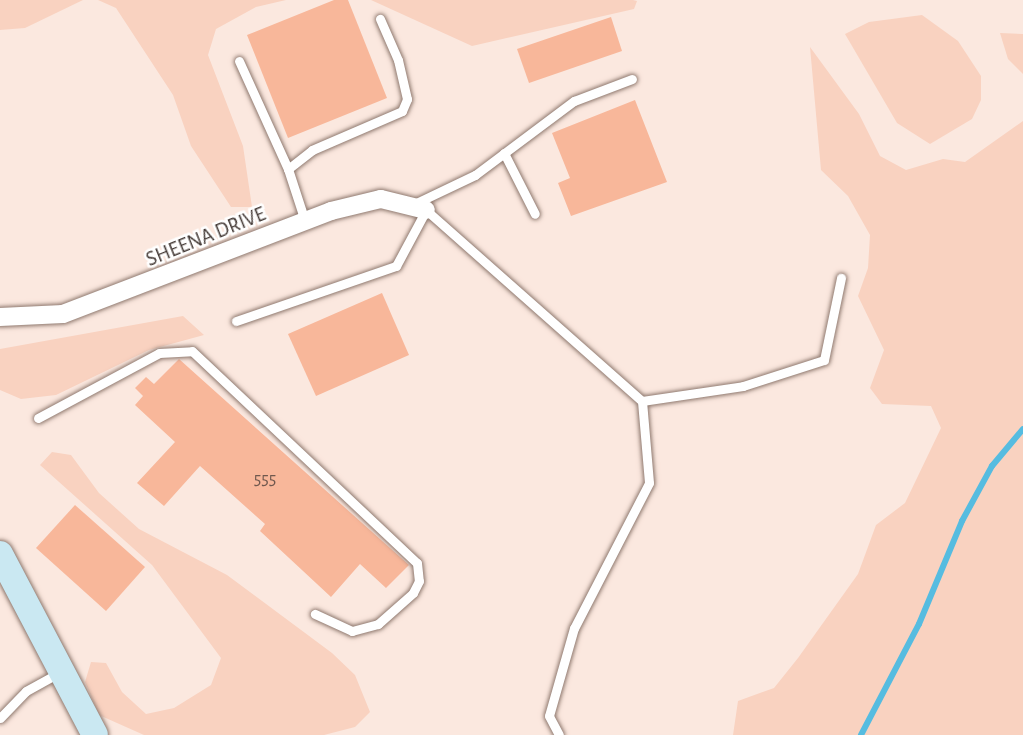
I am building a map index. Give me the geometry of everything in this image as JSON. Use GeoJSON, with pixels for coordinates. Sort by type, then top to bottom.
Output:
{"type":"FeatureCollection","features":[{"type":"Feature","properties":{"kind":"street","name":"SHEENA DRIVE"},"geometry":{"type":"LineString","coordinates":[[0,317],[63,314],[305,221],[381,199],[419,208]]}},
{"type":"Feature","properties":{"kind":"street"},"geometry":{"type":"LineString","coordinates":[[0,554],[58,673],[95,735]]}},
{"type":"Feature","properties":{"kind":"lane"},"geometry":{"type":"LineString","coordinates":[[288,169],[312,150],[402,111],[407,99],[398,60],[380,19]]}},
{"type":"Feature","properties":{"kind":"lane"},"geometry":{"type":"LineString","coordinates":[[239,61],[288,169],[305,221]]}},
{"type":"Feature","properties":{"kind":"lane"},"geometry":{"type":"LineString","coordinates":[[236,321],[396,265],[419,208],[475,175],[573,101],[632,79]]}},
{"type":"Feature","properties":{"kind":"lane"},"geometry":{"type":"LineString","coordinates":[[504,153],[535,214]]}},
{"type":"Feature","properties":{"kind":"lane"},"geometry":{"type":"LineString","coordinates":[[419,208],[642,401],[649,483],[574,628],[549,716],[559,735]]}},
{"type":"Feature","properties":{"kind":"lane"},"geometry":{"type":"LineString","coordinates":[[642,401],[743,386],[824,360],[841,278]]}},
{"type":"Feature","properties":{"kind":"lane"},"geometry":{"type":"LineString","coordinates":[[38,418],[159,353],[192,351],[417,563],[419,581],[413,593],[378,624],[352,631],[315,614]]}},
{"type":"Feature","properties":{"kind":"lane"},"geometry":{"type":"LineString","coordinates":[[0,718],[26,691],[58,673]]}},
{"type":"Feature","properties":{"kind":"shaded area"},"geometry":{"type":"Polygon","coordinates":[[[0,0],[83,0],[25,28],[0,30],[0,0]]]}},
{"type":"Feature","properties":{"kind":"shaded area"},"geometry":{"type":"Polygon","coordinates":[[[98,0],[286,0],[256,7],[216,29],[208,55],[243,146],[252,207],[231,207],[191,146],[173,95],[116,8],[98,0]]]}},
{"type":"Feature","properties":{"kind":"shaded area"},"geometry":{"type":"Polygon","coordinates":[[[371,0],[637,1],[634,9],[472,46],[371,0]]]}},
{"type":"Feature","properties":{"kind":"shaded area"},"geometry":{"type":"Polygon","coordinates":[[[922,15],[958,41],[981,76],[981,100],[972,119],[930,144],[897,123],[845,34],[869,22],[922,15]]]}},
{"type":"Feature","properties":{"kind":"shaded area"},"geometry":{"type":"Polygon","coordinates":[[[1000,33],[1023,34],[1023,74],[1008,59],[1000,33]]]}},
{"type":"Feature","properties":{"kind":"shaded area"},"geometry":{"type":"Polygon","coordinates":[[[810,47],[859,114],[880,156],[906,170],[943,159],[965,162],[1023,121],[1023,735],[733,735],[738,701],[774,688],[798,658],[858,574],[876,525],[905,503],[941,428],[931,406],[882,404],[870,388],[884,350],[858,296],[868,268],[870,235],[848,196],[821,170],[810,47]]]}},
{"type":"Feature","properties":{"kind":"shaded area"},"geometry":{"type":"Polygon","coordinates":[[[183,316],[204,335],[149,350],[56,395],[21,399],[0,390],[0,349],[183,316]]]}},
{"type":"Feature","properties":{"kind":"shaded area"},"geometry":{"type":"Polygon","coordinates":[[[52,452],[71,455],[99,493],[139,529],[227,575],[332,653],[355,675],[370,712],[355,727],[324,735],[144,735],[99,715],[85,682],[91,662],[106,663],[122,692],[146,714],[174,708],[211,685],[221,658],[152,565],[40,465],[52,452]]]}},
{"type":"Feature","properties":{"kind":"building"},"geometry":{"type":"Polygon","coordinates":[[[334,0],[348,0],[387,98],[288,138],[247,35],[334,0]]]}},
{"type":"Feature","properties":{"kind":"building"},"geometry":{"type":"Polygon","coordinates":[[[611,17],[622,51],[529,83],[517,49],[611,17]]]}},
{"type":"Feature","properties":{"kind":"building"},"geometry":{"type":"Polygon","coordinates":[[[635,100],[667,182],[571,216],[558,183],[570,178],[552,133],[635,100]]]}},
{"type":"Feature","properties":{"kind":"building"},"geometry":{"type":"Polygon","coordinates":[[[382,293],[409,355],[316,396],[288,334],[382,293]]]}},
{"type":"Feature","properties":{"kind":"building"},"geometry":{"type":"Polygon","coordinates":[[[179,359],[409,565],[386,588],[360,564],[331,597],[260,531],[265,524],[200,466],[164,506],[137,483],[175,442],[135,405],[143,396],[135,388],[146,377],[154,384],[179,359]]]}},
{"type":"Feature","properties":{"kind":"building"},"geometry":{"type":"Polygon","coordinates":[[[75,505],[145,567],[106,611],[36,548],[75,505]]]}},
{"type":"Feature","properties":{"kind":"waterway"},"geometry":{"type":"LineString","coordinates":[[861,735],[919,624],[962,521],[992,466],[1023,429]]}}]}
